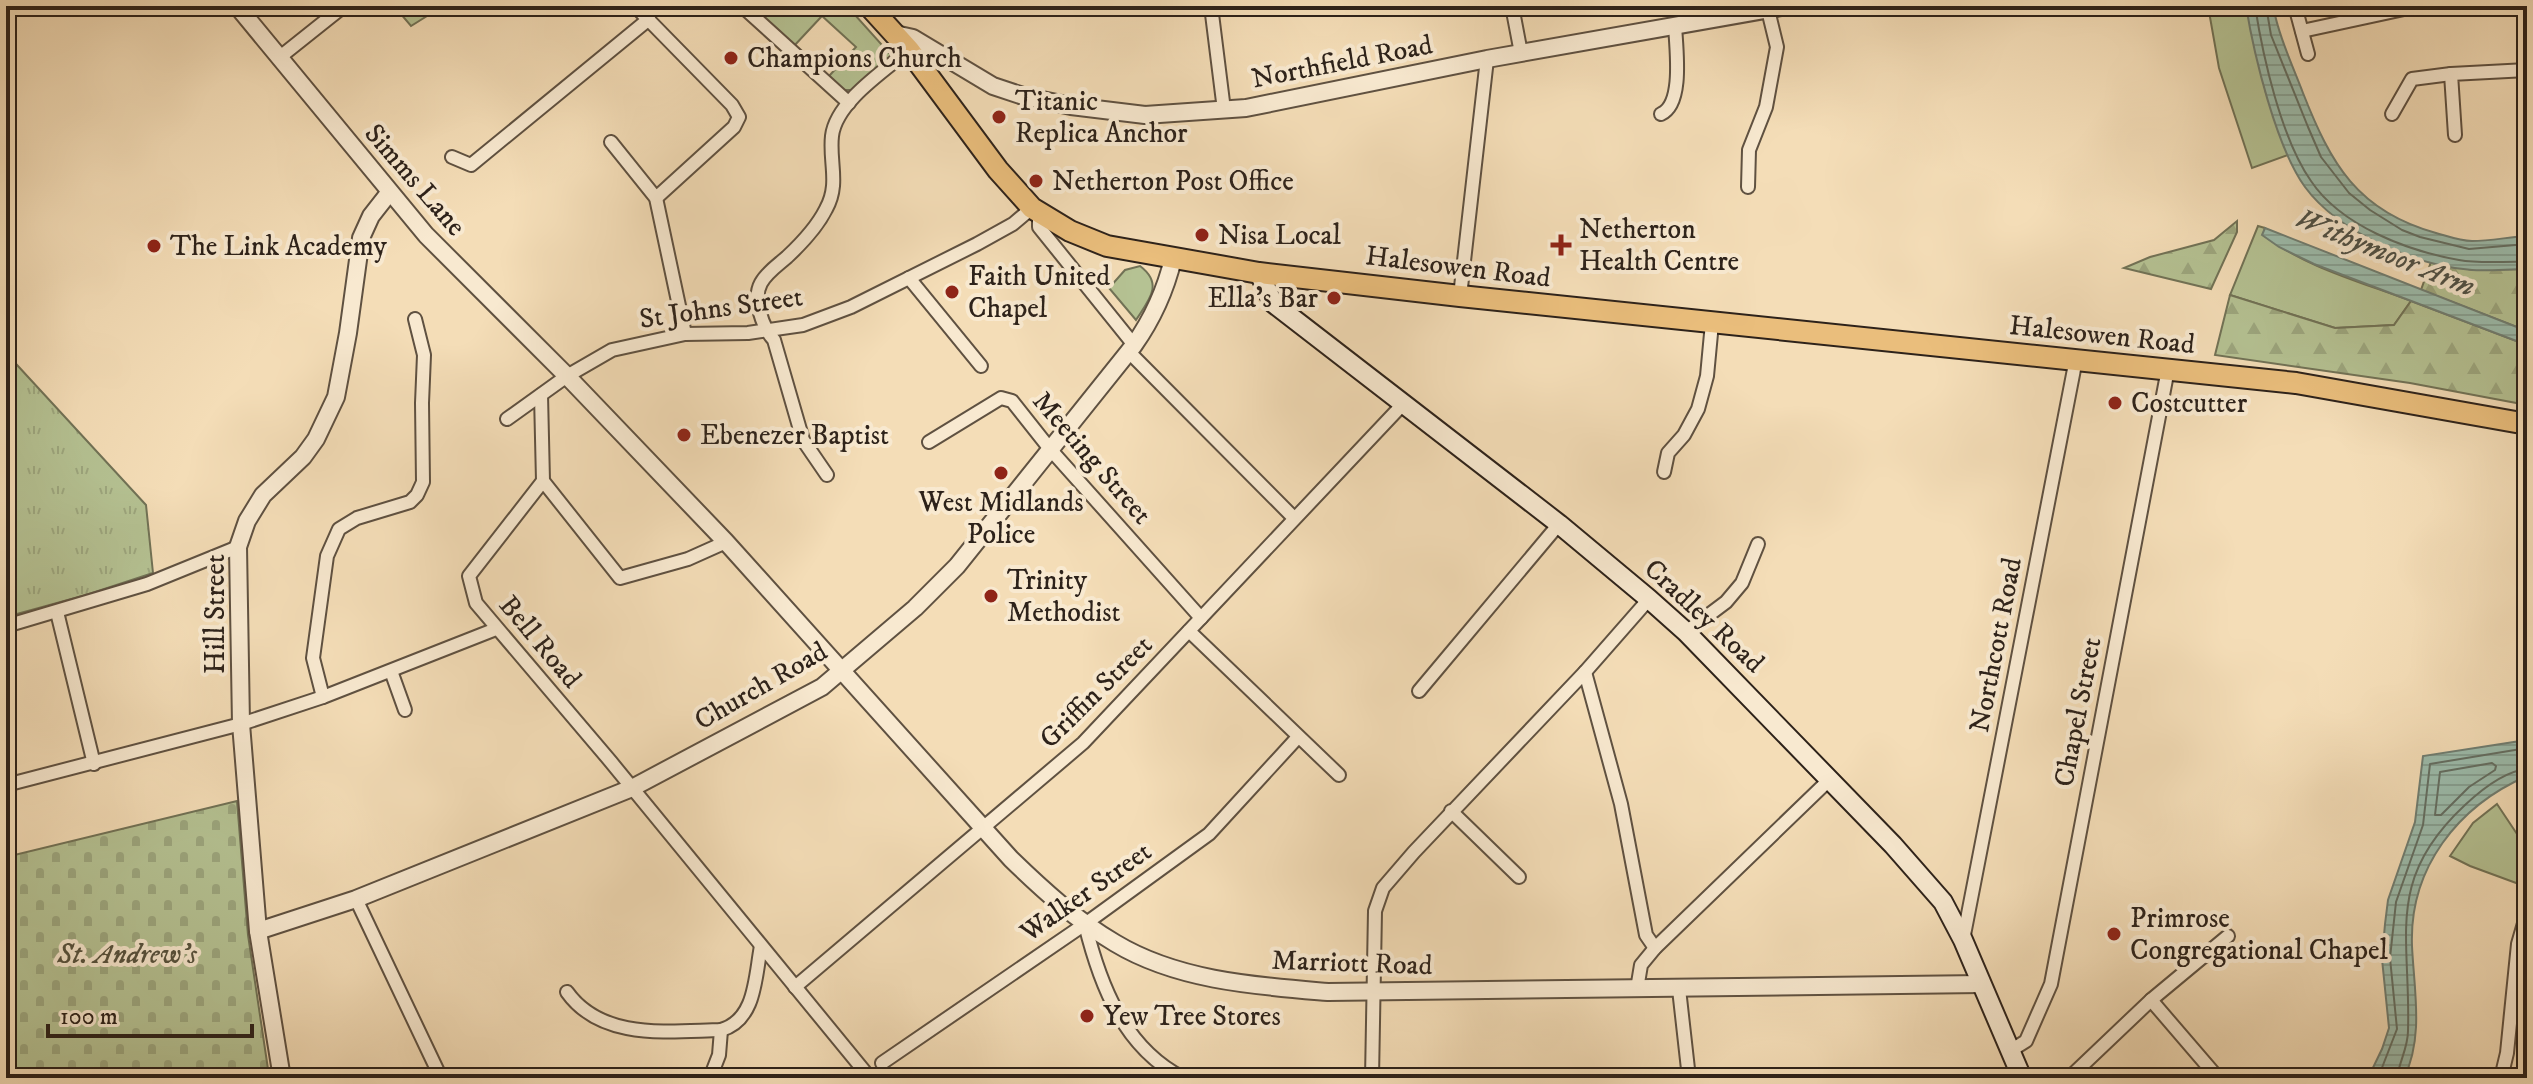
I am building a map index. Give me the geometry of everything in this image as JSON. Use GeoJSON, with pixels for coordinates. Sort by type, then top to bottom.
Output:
{"type":"FeatureCollection","features":[{"type":"Feature","properties":{"kind":"main road","name":"Halesowen Road"},"geometry":{"type":"LineString","coordinates":[[869,6],[909,50],[998,170],[1035,211],[1070,231],[1107,246],[1259,273],[2337,389],[2527,424]]}},
{"type":"Feature","properties":{"kind":"main road","name":"Cradley Road"},"geometry":{"type":"LineString","coordinates":[[1259,273],[1273,303],[1559,524],[1686,632],[1893,845],[1943,902],[1963,940],[2022,1078]]}},
{"type":"Feature","properties":{"kind":"street","name":"Simms Lane"},"geometry":{"type":"LineString","coordinates":[[237,6],[426,235],[726,542]]}},
{"type":"Feature","properties":{"kind":"street"},"geometry":{"type":"LineString","coordinates":[[280,57],[344,6]]}},
{"type":"Feature","properties":{"kind":"street"},"geometry":{"type":"LineString","coordinates":[[635,6],[732,105],[739,117],[734,127],[656,198]]}},
{"type":"Feature","properties":{"kind":"street"},"geometry":{"type":"LineString","coordinates":[[742,6],[849,103]]}},
{"type":"Feature","properties":{"kind":"street"},"geometry":{"type":"LineString","coordinates":[[1211,6],[1224,110]]}},
{"type":"Feature","properties":{"kind":"street"},"geometry":{"type":"LineString","coordinates":[[1512,6],[1521,53]]}},
{"type":"Feature","properties":{"kind":"street","name":"Northfield Road"},"geometry":{"type":"LineString","coordinates":[[895,34],[913,38],[993,86],[1023,96],[1071,106],[1145,115],[1224,110],[1738,11],[1787,6]]}},
{"type":"Feature","properties":{"kind":"street"},"geometry":{"type":"LineString","coordinates":[[2295,6],[2308,54]]}},
{"type":"Feature","properties":{"kind":"street"},"geometry":{"type":"LineString","coordinates":[[2302,31],[2418,6]]}},
{"type":"Feature","properties":{"kind":"street"},"geometry":{"type":"LineString","coordinates":[[1748,187],[1749,150],[1766,107],[1777,47],[1768,10]]}},
{"type":"Feature","properties":{"kind":"street"},"geometry":{"type":"LineString","coordinates":[[471,165],[649,19]]}},
{"type":"Feature","properties":{"kind":"street"},"geometry":{"type":"LineString","coordinates":[[1661,114],[1670,111],[1674,103],[1675,25]]}},
{"type":"Feature","properties":{"kind":"street"},"geometry":{"type":"LineString","coordinates":[[827,475],[803,440],[774,340],[766,331],[759,306],[759,288],[769,272],[804,239],[827,208],[834,183],[832,134],[849,103],[909,50]]}},
{"type":"Feature","properties":{"kind":"street"},"geometry":{"type":"LineString","coordinates":[[1460,296],[1487,59]]}},
{"type":"Feature","properties":{"kind":"street"},"geometry":{"type":"LineString","coordinates":[[928,76],[944,66],[958,66]]}},
{"type":"Feature","properties":{"kind":"street"},"geometry":{"type":"LineString","coordinates":[[2392,114],[2412,79],[2527,70]]}},
{"type":"Feature","properties":{"kind":"street"},"geometry":{"type":"LineString","coordinates":[[2451,74],[2455,135]]}},
{"type":"Feature","properties":{"kind":"street"},"geometry":{"type":"LineString","coordinates":[[611,142],[656,198],[685,334]]}},
{"type":"Feature","properties":{"kind":"street"},"geometry":{"type":"LineString","coordinates":[[452,157],[471,165],[477,179]]}},
{"type":"Feature","properties":{"kind":"street","name":"Hill Street"},"geometry":{"type":"LineString","coordinates":[[282,1078],[258,931],[241,724],[238,547],[247,521],[263,495],[303,457],[316,439],[336,397],[361,238],[371,216],[389,193]]}},
{"type":"Feature","properties":{"kind":"street"},"geometry":{"type":"LineString","coordinates":[[1035,211],[1039,227],[1132,348],[1294,518]]}},
{"type":"Feature","properties":{"kind":"street","name":"St Johns Street"},"geometry":{"type":"LineString","coordinates":[[507,419],[567,376],[612,350],[685,334],[766,331],[803,325],[851,307],[1035,211]]}},
{"type":"Feature","properties":{"kind":"street","name":"Church Road"},"geometry":{"type":"LineString","coordinates":[[258,931],[356,899],[632,788],[822,687],[934,590],[957,566],[1132,348],[1153,318],[1167,286],[1173,259]]}},
{"type":"Feature","properties":{"kind":"street"},"geometry":{"type":"LineString","coordinates":[[909,278],[981,366]]}},
{"type":"Feature","properties":{"kind":"street"},"geometry":{"type":"LineString","coordinates":[[323,697],[313,658],[327,556],[339,529],[357,518],[410,502],[423,482],[424,355],[415,319]]}},
{"type":"Feature","properties":{"kind":"street"},"geometry":{"type":"LineString","coordinates":[[1664,472],[1668,453],[1684,435],[1698,409],[1707,376],[1712,323]]}},
{"type":"Feature","properties":{"kind":"street","name":"Northcott Road"},"geometry":{"type":"LineString","coordinates":[[1963,940],[2076,359]]}},
{"type":"Feature","properties":{"kind":"street","name":"Chapel Street"},"geometry":{"type":"LineString","coordinates":[[2010,1051],[2026,1041],[2051,984],[2168,369]]}},
{"type":"Feature","properties":{"kind":"street"},"geometry":{"type":"LineString","coordinates":[[541,395],[543,481],[620,578],[688,559],[726,542]]}},
{"type":"Feature","properties":{"kind":"street","name":"Meeting Street"},"geometry":{"type":"LineString","coordinates":[[929,442],[1001,398],[1012,401],[1050,449],[1201,618]]}},
{"type":"Feature","properties":{"kind":"street","name":"Griffin Street"},"geometry":{"type":"LineString","coordinates":[[795,987],[1083,743],[1404,403]]}},
{"type":"Feature","properties":{"kind":"street","name":"Bell Road"},"geometry":{"type":"LineString","coordinates":[[543,481],[469,576],[476,603],[870,1078]]}},
{"type":"Feature","properties":{"kind":"street"},"geometry":{"type":"LineString","coordinates":[[1419,691],[1559,524]]}},
{"type":"Feature","properties":{"kind":"street","name":"Marriott Road"},"geometry":{"type":"LineString","coordinates":[[726,542],[982,828],[1053,900],[1118,945],[1165,965],[1195,974],[1273,987],[1374,993],[1982,984]]}},
{"type":"Feature","properties":{"kind":"street"},"geometry":{"type":"LineString","coordinates":[[1686,632],[1726,602],[1742,583],[1758,544]]}},
{"type":"Feature","properties":{"kind":"street"},"geometry":{"type":"LineString","coordinates":[[6,626],[147,584],[238,547]]}},
{"type":"Feature","properties":{"kind":"street"},"geometry":{"type":"LineString","coordinates":[[1372,1078],[1375,911],[1383,888],[1649,599]]}},
{"type":"Feature","properties":{"kind":"street"},"geometry":{"type":"LineString","coordinates":[[57,612],[94,764]]}},
{"type":"Feature","properties":{"kind":"street"},"geometry":{"type":"LineString","coordinates":[[6,785],[241,724],[323,697],[496,629]]}},
{"type":"Feature","properties":{"kind":"street"},"geometry":{"type":"LineString","coordinates":[[1189,631],[1339,775]]}},
{"type":"Feature","properties":{"kind":"street"},"geometry":{"type":"LineString","coordinates":[[391,671],[405,710]]}},
{"type":"Feature","properties":{"kind":"street"},"geometry":{"type":"LineString","coordinates":[[1585,672],[1621,804],[1646,935],[1655,948]]}},
{"type":"Feature","properties":{"kind":"street","name":"Walker Street"},"geometry":{"type":"LineString","coordinates":[[882,1063],[1085,924],[1209,834],[1298,737]]}},
{"type":"Feature","properties":{"kind":"street"},"geometry":{"type":"LineString","coordinates":[[1637,989],[1641,965],[1655,948],[1829,780]]}},
{"type":"Feature","properties":{"kind":"street"},"geometry":{"type":"LineString","coordinates":[[1451,811],[1519,877]]}},
{"type":"Feature","properties":{"kind":"street"},"geometry":{"type":"LineString","coordinates":[[356,899],[441,1078]]}},
{"type":"Feature","properties":{"kind":"street"},"geometry":{"type":"LineString","coordinates":[[2501,1078],[2507,1053],[2518,944],[2527,913]]}},
{"type":"Feature","properties":{"kind":"street"},"geometry":{"type":"LineString","coordinates":[[1085,924],[1095,965],[1116,1010],[1141,1047],[1176,1076]]}},
{"type":"Feature","properties":{"kind":"street"},"geometry":{"type":"LineString","coordinates":[[2069,1078],[2151,1000],[2228,936]]}},
{"type":"Feature","properties":{"kind":"street"},"geometry":{"type":"LineString","coordinates":[[567,992],[576,1005],[632,1031],[721,1030],[743,1019],[749,1008],[761,946]]}},
{"type":"Feature","properties":{"kind":"street"},"geometry":{"type":"LineString","coordinates":[[1679,989],[1689,1078]]}},
{"type":"Feature","properties":{"kind":"street"},"geometry":{"type":"LineString","coordinates":[[2151,1000],[2218,1078]]}},
{"type":"Feature","properties":{"kind":"street"},"geometry":{"type":"LineString","coordinates":[[714,1076],[721,1030]]}},
{"type":"Feature","properties":{"kind":"green space"},"geometry":{"type":"Polygon","coordinates":[[[394,6],[443,6],[411,26],[394,6]]]}},
{"type":"Feature","properties":{"kind":"green space"},"geometry":{"type":"Polygon","coordinates":[[[774,6],[847,6],[891,55],[851,90],[844,90],[829,76],[856,47],[822,16],[793,47],[762,19],[774,6]]]}},
{"type":"Feature","properties":{"kind":"green space"},"geometry":{"type":"Polygon","coordinates":[[[2208,6],[2246,6],[2266,93],[2288,155],[2252,168],[2219,68],[2208,6]]]}},
{"type":"Feature","properties":{"kind":"green space"},"geometry":{"type":"Polygon","coordinates":[[[2237,221],[2237,232],[2211,289],[2124,268],[2150,257],[2214,240],[2237,221]]]}},
{"type":"Feature","properties":{"kind":"green space"},"geometry":{"type":"Polygon","coordinates":[[[2258,226],[2265,228],[2263,235],[2297,256],[2411,301],[2394,325],[2335,328],[2230,295],[2258,226]]]}},
{"type":"Feature","properties":{"kind":"green space"},"geometry":{"type":"Polygon","coordinates":[[[2431,262],[2473,270],[2527,269],[2527,331],[2421,290],[2431,262]]]}},
{"type":"Feature","properties":{"kind":"green space"},"geometry":{"type":"Polygon","coordinates":[[[1140,266],[1153,286],[1136,320],[1109,288],[1125,270],[1140,266]]]}},
{"type":"Feature","properties":{"kind":"green space"},"geometry":{"type":"Polygon","coordinates":[[[2230,295],[2335,328],[2394,325],[2411,301],[2527,345],[2527,405],[2410,383],[2215,355],[2230,295]]]}},
{"type":"Feature","properties":{"kind":"green space"},"geometry":{"type":"Polygon","coordinates":[[[6,353],[146,505],[153,573],[6,617],[6,353]]]}},
{"type":"Feature","properties":{"kind":"green space","name":"St. Andrew's"},"geometry":{"type":"Polygon","coordinates":[[[237,801],[248,935],[268,1069],[234,1078],[6,1078],[6,857],[237,801]]]}},
{"type":"Feature","properties":{"kind":"green space"},"geometry":{"type":"Polygon","coordinates":[[[2497,804],[2527,849],[2527,887],[2450,856],[2473,823],[2497,804]]]}},
{"type":"Feature","properties":{"kind":"water"},"geometry":{"type":"Polygon","coordinates":[[[2246,6],[2273,6],[2286,50],[2324,142],[2350,181],[2367,198],[2409,224],[2458,239],[2479,241],[2527,236],[2527,269],[2472,270],[2427,262],[2358,232],[2319,203],[2294,170],[2276,125],[2246,6]]]}},
{"type":"Feature","properties":{"kind":"water"},"geometry":{"type":"Polygon","coordinates":[[[2265,228],[2527,331],[2527,345],[2314,264],[2262,235],[2265,228]]]}},
{"type":"Feature","properties":{"kind":"water"},"geometry":{"type":"Polygon","coordinates":[[[2527,740],[2527,776],[2480,804],[2460,822],[2442,843],[2429,866],[2413,918],[2416,1030],[2410,1062],[2404,1078],[2368,1078],[2389,1028],[2382,959],[2388,900],[2415,822],[2423,756],[2527,740]]]}},
{"type":"Feature","properties":{"kind":"place","name":"Champions Church"},"geometry":{"type":"Point","coordinates":[731,58]}},
{"type":"Feature","properties":{"kind":"place","name":"Titanic Replica Anchor"},"geometry":{"type":"Point","coordinates":[999,117]}},
{"type":"Feature","properties":{"kind":"place","name":"Netherton Post Office"},"geometry":{"type":"Point","coordinates":[1036,181]}},
{"type":"Feature","properties":{"kind":"place","name":"Nisa Local"},"geometry":{"type":"Point","coordinates":[1202,235]}},
{"type":"Feature","properties":{"kind":"place","name":"Netherton Health Centre"},"geometry":{"type":"Point","coordinates":[1561,245]}},
{"type":"Feature","properties":{"kind":"place","name":"The Link Academy"},"geometry":{"type":"Point","coordinates":[154,246]}},
{"type":"Feature","properties":{"kind":"place","name":"Faith United Chapel"},"geometry":{"type":"Point","coordinates":[952,292]}},
{"type":"Feature","properties":{"kind":"place","name":"Ella's Bar"},"geometry":{"type":"Point","coordinates":[1334,298]}},
{"type":"Feature","properties":{"kind":"place","name":"Costcutter"},"geometry":{"type":"Point","coordinates":[2115,403]}},
{"type":"Feature","properties":{"kind":"place","name":"Ebenezer Baptist"},"geometry":{"type":"Point","coordinates":[684,435]}},
{"type":"Feature","properties":{"kind":"place","name":"West Midlands Police"},"geometry":{"type":"Point","coordinates":[1001,473]}},
{"type":"Feature","properties":{"kind":"place","name":"Trinity Methodist"},"geometry":{"type":"Point","coordinates":[991,596]}},
{"type":"Feature","properties":{"kind":"place","name":"Primrose Congregational Chapel"},"geometry":{"type":"Point","coordinates":[2114,934]}},
{"type":"Feature","properties":{"kind":"place","name":"Yew Tree Stores"},"geometry":{"type":"Point","coordinates":[1087,1016]}},
{"type":"Feature","properties":{"kind":"water label","name":"Withymoor Arm"},"geometry":{"type":"Point","coordinates":[2385,253]}}]}
